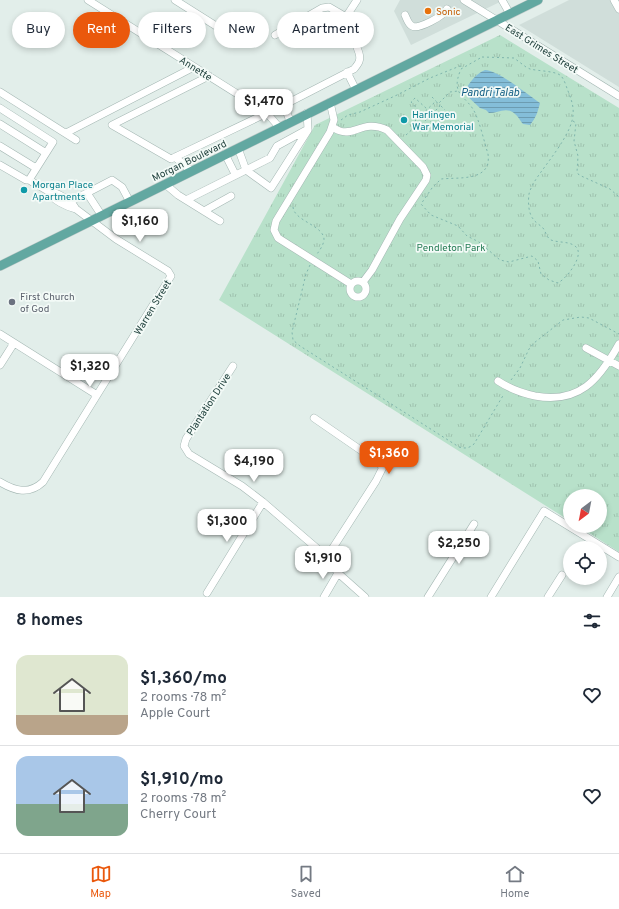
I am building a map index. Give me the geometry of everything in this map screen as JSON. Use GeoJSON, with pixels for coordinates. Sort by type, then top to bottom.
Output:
{"type":"FeatureCollection","features":[{"type":"Feature","properties":{"kind":"main road","name":"Morgan Boulevard"},"geometry":{"type":"LineString","coordinates":[[0,266],[510,14],[533,1]]}},
{"type":"Feature","properties":{"kind":"street","name":"Annette"},"geometry":{"type":"LineString","coordinates":[[88,0],[267,113],[279,127]]}},
{"type":"Feature","properties":{"kind":"street"},"geometry":{"type":"LineString","coordinates":[[175,0],[214,25]]}},
{"type":"Feature","properties":{"kind":"street"},"geometry":{"type":"LineString","coordinates":[[349,12],[357,0]]}},
{"type":"Feature","properties":{"kind":"street","name":"East Grimes Street"},"geometry":{"type":"LineString","coordinates":[[464,0],[475,2],[497,20],[619,96]]}},
{"type":"Feature","properties":{"kind":"street"},"geometry":{"type":"LineString","coordinates":[[502,0],[510,14]]}},
{"type":"Feature","properties":{"kind":"street"},"geometry":{"type":"LineString","coordinates":[[614,0],[619,9]]}},
{"type":"Feature","properties":{"kind":"street"},"geometry":{"type":"LineString","coordinates":[[315,12],[322,8],[329,7],[338,12]]}},
{"type":"Feature","properties":{"kind":"street"},"geometry":{"type":"LineString","coordinates":[[405,15],[410,25],[413,27],[418,27],[443,15],[447,9]]}},
{"type":"Feature","properties":{"kind":"street"},"geometry":{"type":"LineString","coordinates":[[290,122],[284,105],[354,69],[359,63],[360,58],[358,48]]}},
{"type":"Feature","properties":{"kind":"street"},"geometry":{"type":"LineString","coordinates":[[66,133],[194,67]]}},
{"type":"Feature","properties":{"kind":"street"},"geometry":{"type":"LineString","coordinates":[[347,72],[356,90]]}},
{"type":"Feature","properties":{"kind":"street"},"geometry":{"type":"LineString","coordinates":[[209,76],[112,125],[171,159],[267,113]]}},
{"type":"Feature","properties":{"kind":"street"},"geometry":{"type":"LineString","coordinates":[[0,92],[76,140]]}},
{"type":"Feature","properties":{"kind":"street"},"geometry":{"type":"LineString","coordinates":[[330,102],[334,120],[334,128],[330,132],[276,221],[274,230],[278,238],[351,284]]}},
{"type":"Feature","properties":{"kind":"street"},"geometry":{"type":"LineString","coordinates":[[0,108],[53,142],[29,180]]}},
{"type":"Feature","properties":{"kind":"street"},"geometry":{"type":"LineString","coordinates":[[238,148],[246,170],[271,188],[308,130],[307,113]]}},
{"type":"Feature","properties":{"kind":"street"},"geometry":{"type":"LineString","coordinates":[[0,124],[46,153]]}},
{"type":"Feature","properties":{"kind":"street"},"geometry":{"type":"LineString","coordinates":[[334,128],[340,131],[348,132],[367,126],[380,127],[387,130],[423,167],[427,175],[426,180],[400,219],[372,270],[363,282]]}},
{"type":"Feature","properties":{"kind":"street"},"geometry":{"type":"LineString","coordinates":[[186,200],[235,174],[270,158],[277,146],[308,130]]}},
{"type":"Feature","properties":{"kind":"street"},"geometry":{"type":"LineString","coordinates":[[0,146],[36,168]]}},
{"type":"Feature","properties":{"kind":"street"},"geometry":{"type":"LineString","coordinates":[[225,154],[235,174]]}},
{"type":"Feature","properties":{"kind":"street"},"geometry":{"type":"LineString","coordinates":[[175,157],[191,171]]}},
{"type":"Feature","properties":{"kind":"street"},"geometry":{"type":"LineString","coordinates":[[0,165],[48,192],[53,192],[74,204],[76,209],[92,221]]}},
{"type":"Feature","properties":{"kind":"street"},"geometry":{"type":"LineString","coordinates":[[75,199],[112,180],[122,187],[130,202]]}},
{"type":"Feature","properties":{"kind":"street"},"geometry":{"type":"LineString","coordinates":[[165,184],[178,195],[220,221]]}},
{"type":"Feature","properties":{"kind":"street"},"geometry":{"type":"LineString","coordinates":[[87,193],[102,216]]}},
{"type":"Feature","properties":{"kind":"street"},"geometry":{"type":"LineString","coordinates":[[204,211],[231,196]]}},
{"type":"Feature","properties":{"kind":"street","name":"Warren Street"},"geometry":{"type":"LineString","coordinates":[[0,482],[21,491],[38,486],[50,471],[170,276],[168,271],[116,239],[92,221]]}},
{"type":"Feature","properties":{"kind":"street"},"geometry":{"type":"LineString","coordinates":[[351,284],[355,281],[363,282]]}},
{"type":"Feature","properties":{"kind":"street"},"geometry":{"type":"LineString","coordinates":[[351,284],[350,290],[352,294],[359,297],[366,292],[366,287],[363,282]]}},
{"type":"Feature","properties":{"kind":"street"},"geometry":{"type":"LineString","coordinates":[[0,334],[97,395]]}},
{"type":"Feature","properties":{"kind":"street"},"geometry":{"type":"LineString","coordinates":[[0,365],[14,343]]}},
{"type":"Feature","properties":{"kind":"street"},"geometry":{"type":"LineString","coordinates":[[498,381],[507,387],[524,394],[555,398],[567,396],[580,391],[591,383],[610,361],[619,344]]}},
{"type":"Feature","properties":{"kind":"street"},"geometry":{"type":"LineString","coordinates":[[586,348],[619,366]]}},
{"type":"Feature","properties":{"kind":"street","name":"Plantation Drive"},"geometry":{"type":"LineString","coordinates":[[233,366],[186,439],[184,446],[189,454],[242,486],[263,502],[327,557],[338,572],[365,597]]}},
{"type":"Feature","properties":{"kind":"street"},"geometry":{"type":"LineString","coordinates":[[314,418],[375,460],[382,467],[376,481],[327,557]]}},
{"type":"Feature","properties":{"kind":"street"},"geometry":{"type":"LineString","coordinates":[[207,593],[263,502]]}},
{"type":"Feature","properties":{"kind":"street"},"geometry":{"type":"LineString","coordinates":[[491,597],[544,511],[619,558]]}},
{"type":"Feature","properties":{"kind":"street"},"geometry":{"type":"LineString","coordinates":[[428,597],[474,524]]}},
{"type":"Feature","properties":{"kind":"street"},"geometry":{"type":"LineString","coordinates":[[324,597],[338,572]]}},
{"type":"Feature","properties":{"kind":"street"},"geometry":{"type":"LineString","coordinates":[[548,597],[562,575]]}},
{"type":"Feature","properties":{"kind":"street"},"geometry":{"type":"LineString","coordinates":[[607,597],[619,577]]}},
{"type":"Feature","properties":{"kind":"path"},"geometry":{"type":"LineString","coordinates":[[334,128],[341,120],[348,116],[360,112],[440,74],[460,66],[463,67],[482,57],[510,57],[518,60],[530,69],[558,74],[564,80],[572,100],[572,121],[557,149],[534,183],[529,194],[531,216],[544,229],[547,237],[571,244],[577,249],[575,262],[571,272],[558,283],[549,280],[541,274],[538,261],[532,256],[503,262],[479,242],[467,236],[458,226],[431,215],[421,204],[432,188],[441,179],[463,178],[479,174],[484,172],[487,166],[489,159],[488,154],[476,113],[458,91],[457,86],[459,74],[463,67]]}},
{"type":"Feature","properties":{"kind":"path"},"geometry":{"type":"LineString","coordinates":[[438,104],[450,92],[458,91]]}},
{"type":"Feature","properties":{"kind":"path"},"geometry":{"type":"LineString","coordinates":[[432,97],[444,110]]}},
{"type":"Feature","properties":{"kind":"path"},"geometry":{"type":"LineString","coordinates":[[423,114],[411,102],[415,98],[427,109]]}},
{"type":"Feature","properties":{"kind":"path"},"geometry":{"type":"LineString","coordinates":[[415,121],[436,101]]}},
{"type":"Feature","properties":{"kind":"path"},"geometry":{"type":"LineString","coordinates":[[420,126],[440,106]]}},
{"type":"Feature","properties":{"kind":"path"},"geometry":{"type":"LineString","coordinates":[[428,118],[440,131],[444,126],[432,114]]}},
{"type":"Feature","properties":{"kind":"path"},"geometry":{"type":"LineString","coordinates":[[412,118],[423,129]]}},
{"type":"Feature","properties":{"kind":"path"},"geometry":{"type":"LineString","coordinates":[[572,121],[576,122],[574,141],[577,152],[577,172],[579,175],[619,196]]}},
{"type":"Feature","properties":{"kind":"path"},"geometry":{"type":"LineString","coordinates":[[406,135],[418,124]]}},
{"type":"Feature","properties":{"kind":"path"},"geometry":{"type":"LineString","coordinates":[[294,205],[293,209],[295,212],[319,231],[324,239],[323,245],[306,274],[292,332],[293,340],[300,346],[464,449],[470,448],[474,444],[534,343],[562,320],[581,317],[589,318],[619,334]]}},
{"type":"Feature","properties":{"kind":"shaded area"},"geometry":{"type":"Polygon","coordinates":[[[400,0],[504,0],[411,45],[394,11],[400,0]]]}},
{"type":"Feature","properties":{"kind":"shaded area"},"geometry":{"type":"Polygon","coordinates":[[[569,0],[619,0],[619,87],[519,25],[569,0]]]}},
{"type":"Feature","properties":{"kind":"green space","name":"Pendleton Park"},"geometry":{"type":"Polygon","coordinates":[[[500,35],[619,108],[619,552],[607,544],[607,541],[602,541],[589,533],[607,533],[607,489],[563,489],[563,517],[219,300],[315,125],[500,35]]]}},
{"type":"Feature","properties":{"kind":"water","name":"Pandri Talab"},"geometry":{"type":"Polygon","coordinates":[[[485,70],[491,71],[505,78],[540,103],[534,120],[530,125],[523,124],[516,115],[509,110],[489,113],[480,108],[465,94],[467,87],[472,80],[485,70]]]}},
{"type":"Feature","properties":{"kind":"place","name":"Sonic"},"geometry":{"type":"Point","coordinates":[428,11]}},
{"type":"Feature","properties":{"kind":"place","name":"Harlingen War Memorial"},"geometry":{"type":"Point","coordinates":[404,120]}},
{"type":"Feature","properties":{"kind":"place","name":"Morgan Place Apartments"},"geometry":{"type":"Point","coordinates":[24,190]}},
{"type":"Feature","properties":{"kind":"place","name":"First Church of God"},"geometry":{"type":"Point","coordinates":[12,302]}}]}
